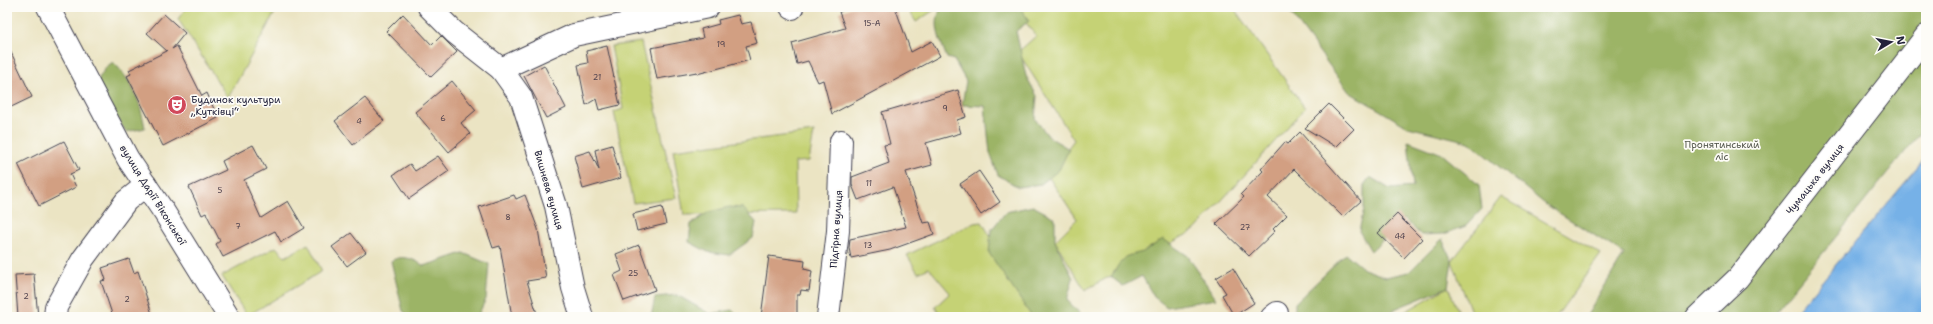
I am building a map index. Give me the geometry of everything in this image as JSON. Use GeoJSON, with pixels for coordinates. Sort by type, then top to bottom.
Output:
{"type":"FeatureCollection","features":[{"type":"Feature","properties":{"kind":"street","name":"вулиця Дарії Віконської"},"geometry":{"type":"LineString","coordinates":[[48,7],[128,159],[164,212],[229,317]]}},
{"type":"Feature","properties":{"kind":"street","name":"Вишнева вулиця"},"geometry":{"type":"LineString","coordinates":[[429,7],[454,32],[501,69],[521,98],[556,206],[573,288],[582,317]]}},
{"type":"Feature","properties":{"kind":"street"},"geometry":{"type":"LineString","coordinates":[[501,69],[574,35],[708,7]]}},
{"type":"Feature","properties":{"kind":"street","name":"Чумацька вулиця"},"geometry":{"type":"LineString","coordinates":[[1697,317],[1738,278],[1926,36]]}},
{"type":"Feature","properties":{"kind":"street","name":"Підгірна вулиця"},"geometry":{"type":"LineString","coordinates":[[828,317],[838,231],[841,141]]}},
{"type":"Feature","properties":{"kind":"street"},"geometry":{"type":"LineString","coordinates":[[54,317],[56,307],[83,259],[126,201],[146,185]]}},
{"type":"Feature","properties":{"kind":"green space"},"geometry":{"type":"Polygon","coordinates":[[[187,7],[278,7],[228,98],[178,19],[187,7]]]}},
{"type":"Feature","properties":{"kind":"green space"},"geometry":{"type":"Polygon","coordinates":[[[907,7],[939,7],[916,22],[907,7]]]}},
{"type":"Feature","properties":{"kind":"green space"},"geometry":{"type":"Polygon","coordinates":[[[942,7],[1020,7],[1029,21],[1016,31],[1026,76],[1037,96],[1035,119],[1049,137],[1069,149],[1059,170],[1041,184],[1018,187],[998,175],[990,153],[985,106],[962,105],[966,81],[954,60],[947,58],[940,39],[937,19],[942,7]]]}},
{"type":"Feature","properties":{"kind":"green space"},"geometry":{"type":"Polygon","coordinates":[[[1014,7],[1233,7],[1305,108],[1195,230],[1085,290],[1055,241],[1077,219],[1047,175],[1074,140],[1018,52],[1036,36],[1014,7]]]}},
{"type":"Feature","properties":{"kind":"green space","name":"Пронятинський ліс"},"geometry":{"type":"Polygon","coordinates":[[[1286,7],[1926,7],[1926,126],[1771,317],[1586,317],[1624,254],[1545,204],[1469,142],[1408,127],[1349,92],[1286,7]]]}},
{"type":"Feature","properties":{"kind":"green space"},"geometry":{"type":"Polygon","coordinates":[[[641,42],[676,198],[633,203],[614,112],[623,109],[611,46],[641,42]]]}},
{"type":"Feature","properties":{"kind":"green space"},"geometry":{"type":"Polygon","coordinates":[[[113,62],[126,77],[135,92],[141,109],[145,128],[126,132],[96,83],[106,67],[113,62]]]}},
{"type":"Feature","properties":{"kind":"green space"},"geometry":{"type":"Polygon","coordinates":[[[814,132],[809,161],[795,162],[796,214],[684,215],[673,150],[814,132]]]}},
{"type":"Feature","properties":{"kind":"green space"},"geometry":{"type":"Polygon","coordinates":[[[1408,141],[1442,154],[1479,185],[1482,209],[1466,226],[1444,234],[1421,235],[1404,219],[1371,251],[1359,231],[1364,209],[1364,185],[1370,177],[1390,189],[1413,187],[1408,141]]]}},
{"type":"Feature","properties":{"kind":"green space"},"geometry":{"type":"Polygon","coordinates":[[[1501,197],[1601,254],[1556,317],[1473,317],[1452,261],[1501,197]]]}},
{"type":"Feature","properties":{"kind":"green space"},"geometry":{"type":"Polygon","coordinates":[[[1033,206],[1055,218],[1055,241],[1073,278],[1067,300],[1083,317],[1032,317],[989,253],[991,230],[1006,212],[1033,206]]]}},
{"type":"Feature","properties":{"kind":"green space"},"geometry":{"type":"Polygon","coordinates":[[[729,207],[743,208],[756,222],[753,238],[729,255],[708,252],[689,242],[691,224],[709,212],[729,207]]]}},
{"type":"Feature","properties":{"kind":"green space"},"geometry":{"type":"Polygon","coordinates":[[[982,222],[1038,316],[1037,317],[942,317],[935,307],[950,293],[929,268],[918,273],[907,255],[974,223],[982,222]]]}},
{"type":"Feature","properties":{"kind":"green space"},"geometry":{"type":"Polygon","coordinates":[[[1163,239],[1188,256],[1216,299],[1167,307],[1154,297],[1142,276],[1123,286],[1111,277],[1119,264],[1127,256],[1143,252],[1163,239]]]}},
{"type":"Feature","properties":{"kind":"green space"},"geometry":{"type":"Polygon","coordinates":[[[1442,239],[1452,261],[1448,287],[1397,308],[1384,317],[1295,317],[1295,303],[1346,254],[1364,269],[1386,277],[1409,272],[1442,239]]]}},
{"type":"Feature","properties":{"kind":"green space"},"geometry":{"type":"Polygon","coordinates":[[[308,244],[322,271],[247,316],[222,276],[276,247],[285,257],[308,244]]]}},
{"type":"Feature","properties":{"kind":"green space"},"geometry":{"type":"Polygon","coordinates":[[[463,253],[489,264],[486,299],[477,317],[410,317],[403,311],[391,261],[399,258],[408,258],[424,266],[463,253]]]}},
{"type":"Feature","properties":{"kind":"green space"},"geometry":{"type":"Polygon","coordinates":[[[1448,287],[1461,317],[1396,317],[1448,287]]]}},
{"type":"Feature","properties":{"kind":"green space"},"geometry":{"type":"Polygon","coordinates":[[[677,295],[710,314],[732,310],[739,317],[651,317],[655,297],[677,295]]]}},
{"type":"Feature","properties":{"kind":"water"},"geometry":{"type":"Polygon","coordinates":[[[1926,156],[1926,317],[1792,317],[1918,167],[1926,156]]]}},
{"type":"Feature","properties":{"kind":"building"},"geometry":{"type":"Polygon","coordinates":[[[852,7],[895,7],[911,52],[932,41],[940,56],[832,114],[823,80],[818,82],[808,61],[797,64],[792,43],[845,28],[839,12],[852,7]]]}},
{"type":"Feature","properties":{"kind":"building","name":"Будинок культури „Кутківці“"},"geometry":{"type":"Polygon","coordinates":[[[164,14],[185,33],[172,49],[177,46],[202,96],[207,93],[218,118],[163,146],[127,76],[131,74],[129,70],[167,51],[147,33],[164,14]]]}},
{"type":"Feature","properties":{"kind":"building"},"geometry":{"type":"Polygon","coordinates":[[[403,14],[432,45],[441,36],[457,52],[431,77],[386,31],[403,14]]]}},
{"type":"Feature","properties":{"kind":"building"},"geometry":{"type":"Polygon","coordinates":[[[738,15],[741,24],[751,22],[757,43],[746,46],[750,60],[697,74],[697,72],[657,79],[651,48],[703,38],[701,29],[719,24],[718,20],[738,15]]]}},
{"type":"Feature","properties":{"kind":"building"},"geometry":{"type":"Polygon","coordinates":[[[7,44],[32,97],[7,109],[7,44]]]}},
{"type":"Feature","properties":{"kind":"building"},"geometry":{"type":"Polygon","coordinates":[[[607,46],[620,105],[599,110],[596,99],[586,105],[578,65],[588,63],[586,51],[607,46]]]}},
{"type":"Feature","properties":{"kind":"building"},"geometry":{"type":"Polygon","coordinates":[[[544,65],[566,108],[546,118],[524,76],[544,65]]]}},
{"type":"Feature","properties":{"kind":"building"},"geometry":{"type":"Polygon","coordinates":[[[452,81],[476,110],[461,123],[470,134],[449,152],[415,112],[452,81]]]}},
{"type":"Feature","properties":{"kind":"building"},"geometry":{"type":"Polygon","coordinates":[[[958,90],[966,117],[957,120],[961,133],[926,143],[932,165],[906,172],[923,223],[930,222],[934,234],[890,250],[851,258],[849,248],[850,239],[906,227],[893,187],[858,200],[852,185],[852,177],[889,163],[884,145],[890,144],[882,112],[958,90]]]}},
{"type":"Feature","properties":{"kind":"building"},"geometry":{"type":"Polygon","coordinates":[[[365,98],[384,121],[353,145],[335,121],[365,98]]]}},
{"type":"Feature","properties":{"kind":"building"},"geometry":{"type":"Polygon","coordinates":[[[1329,104],[1354,129],[1336,147],[1305,128],[1329,104]]]}},
{"type":"Feature","properties":{"kind":"building"},"geometry":{"type":"Polygon","coordinates":[[[1300,132],[1361,201],[1343,217],[1294,169],[1268,197],[1287,215],[1273,229],[1275,231],[1249,256],[1216,224],[1244,197],[1241,194],[1263,171],[1261,169],[1285,142],[1288,144],[1300,132]]]}},
{"type":"Feature","properties":{"kind":"building"},"geometry":{"type":"Polygon","coordinates":[[[64,141],[79,170],[70,174],[76,187],[39,206],[18,164],[64,141]]]}},
{"type":"Feature","properties":{"kind":"building"},"geometry":{"type":"Polygon","coordinates":[[[253,145],[266,169],[244,180],[261,218],[288,201],[304,228],[281,242],[275,231],[223,257],[216,244],[220,241],[206,213],[202,215],[189,187],[226,170],[222,161],[253,145]]]}},
{"type":"Feature","properties":{"kind":"building"},"geometry":{"type":"Polygon","coordinates":[[[612,145],[621,178],[583,189],[574,156],[590,151],[599,170],[595,150],[612,145]]]}},
{"type":"Feature","properties":{"kind":"building"},"geometry":{"type":"Polygon","coordinates":[[[438,156],[449,171],[409,199],[393,175],[410,164],[415,171],[438,156]]]}},
{"type":"Feature","properties":{"kind":"building"},"geometry":{"type":"Polygon","coordinates":[[[979,171],[1000,202],[981,215],[960,184],[979,171]]]}},
{"type":"Feature","properties":{"kind":"building"},"geometry":{"type":"Polygon","coordinates":[[[514,195],[516,199],[525,195],[538,229],[546,278],[527,281],[538,317],[512,317],[500,246],[493,248],[479,207],[514,195]]]}},
{"type":"Feature","properties":{"kind":"building"},"geometry":{"type":"Polygon","coordinates":[[[662,207],[666,224],[637,231],[633,214],[662,207]]]}},
{"type":"Feature","properties":{"kind":"building"},"geometry":{"type":"Polygon","coordinates":[[[1397,214],[1422,239],[1404,258],[1378,233],[1397,214]]]}},
{"type":"Feature","properties":{"kind":"building"},"geometry":{"type":"Polygon","coordinates":[[[351,233],[366,252],[347,266],[332,247],[351,233]]]}},
{"type":"Feature","properties":{"kind":"building"},"geometry":{"type":"Polygon","coordinates":[[[639,245],[655,290],[624,301],[614,275],[622,271],[616,254],[639,245]]]}},
{"type":"Feature","properties":{"kind":"building"},"geometry":{"type":"Polygon","coordinates":[[[769,256],[805,261],[804,269],[812,271],[809,291],[801,290],[800,295],[797,295],[797,317],[761,317],[769,256]]]}},
{"type":"Feature","properties":{"kind":"building"},"geometry":{"type":"Polygon","coordinates":[[[129,259],[134,273],[138,271],[153,317],[113,317],[101,281],[106,280],[102,268],[129,259]]]}},
{"type":"Feature","properties":{"kind":"building"},"geometry":{"type":"Polygon","coordinates":[[[1233,268],[1254,303],[1234,316],[1222,295],[1226,293],[1216,278],[1233,268]]]}},
{"type":"Feature","properties":{"kind":"building"},"geometry":{"type":"Polygon","coordinates":[[[34,274],[38,317],[18,317],[15,275],[34,274]]]}},
{"type":"Feature","properties":{"kind":"place","name":"Будинок культури „Кутківці“"},"geometry":{"type":"Point","coordinates":[177,105]}}]}
